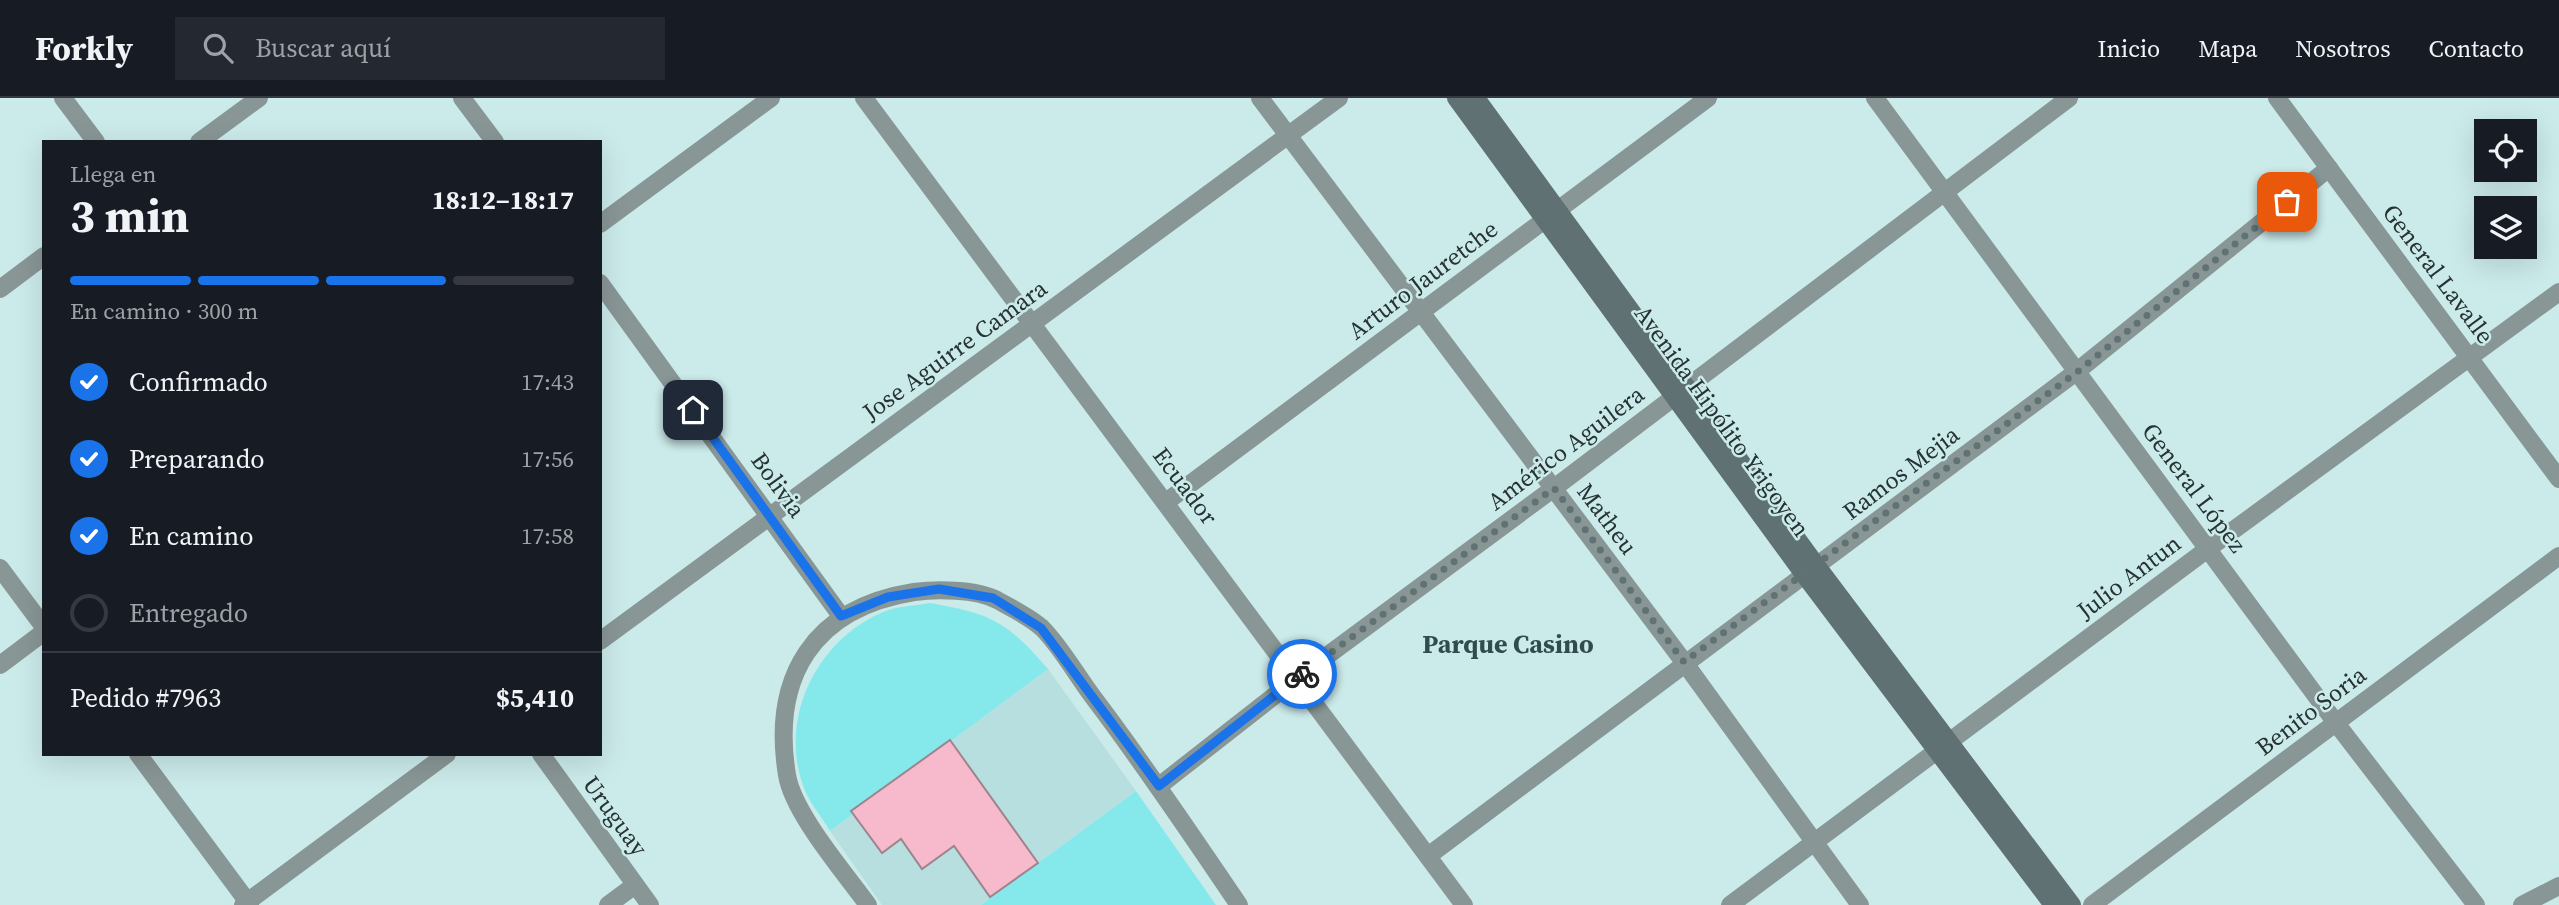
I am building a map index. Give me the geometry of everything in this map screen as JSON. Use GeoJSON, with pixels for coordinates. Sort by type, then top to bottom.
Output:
{"type":"FeatureCollection","features":[{"type":"Feature","properties":{"kind":"main road","name":"Avenida Hipólito Yrigoyen"},"geometry":{"type":"LineString","coordinates":[[1456,98],[1552,215]]}},
{"type":"Feature","properties":{"kind":"main road","name":"Avenida Hipólito Yrigoyen"},"geometry":{"type":"LineString","coordinates":[[1476,98],[1552,215],[1680,393],[1944,748],[2053,905]]}},
{"type":"Feature","properties":{"kind":"main road","name":"Avenida Hipólito Yrigoyen"},"geometry":{"type":"LineString","coordinates":[[1944,748],[2072,905]]}},
{"type":"Feature","properties":{"kind":"street"},"geometry":{"type":"LineString","coordinates":[[62,98],[94,140]]}},
{"type":"Feature","properties":{"kind":"street"},"geometry":{"type":"LineString","coordinates":[[202,140],[259,98]]}},
{"type":"Feature","properties":{"kind":"street"},"geometry":{"type":"LineString","coordinates":[[462,98],[494,140]]}},
{"type":"Feature","properties":{"kind":"street"},"geometry":{"type":"LineString","coordinates":[[602,223],[771,98]]}},
{"type":"Feature","properties":{"kind":"street","name":"Ecuador"},"geometry":{"type":"LineString","coordinates":[[864,98],[1464,905]]}},
{"type":"Feature","properties":{"kind":"street","name":"Matheu"},"geometry":{"type":"LineString","coordinates":[[1261,98],[1684,662],[1860,905]]}},
{"type":"Feature","properties":{"kind":"street","name":"Jose Aguirre Camara"},"geometry":{"type":"LineString","coordinates":[[602,640],[1339,98]]}},
{"type":"Feature","properties":{"kind":"street","name":"Arturo Jauretche"},"geometry":{"type":"LineString","coordinates":[[1166,502],[1708,98]]}},
{"type":"Feature","properties":{"kind":"street","name":"General López"},"geometry":{"type":"LineString","coordinates":[[1875,98],[2336,723],[2476,905]]}},
{"type":"Feature","properties":{"kind":"street","name":"Américo Aguilera"},"geometry":{"type":"LineString","coordinates":[[1159,786],[1297,678],[1554,488],[2068,98]]}},
{"type":"Feature","properties":{"kind":"street","name":"General Lavalle"},"geometry":{"type":"LineString","coordinates":[[2277,98],[2559,479]]}},
{"type":"Feature","properties":{"kind":"street","name":"Ramos Mejia"},"geometry":{"type":"LineString","coordinates":[[1428,856],[1684,662],[1811,571],[2077,372],[2329,168]]}},
{"type":"Feature","properties":{"kind":"street"},"geometry":{"type":"LineString","coordinates":[[0,289],[42,258]]}},
{"type":"Feature","properties":{"kind":"street","name":"Bolivia"},"geometry":{"type":"LineString","coordinates":[[602,286],[841,616]]}},
{"type":"Feature","properties":{"kind":"street","name":"Julio Antun"},"geometry":{"type":"LineString","coordinates":[[1730,905],[2209,548],[2559,292]]}},
{"type":"Feature","properties":{"kind":"street","name":"Benito Soria"},"geometry":{"type":"LineString","coordinates":[[2092,905],[2559,556]]}},
{"type":"Feature","properties":{"kind":"street"},"geometry":{"type":"LineString","coordinates":[[0,568],[42,624]]}},
{"type":"Feature","properties":{"kind":"street"},"geometry":{"type":"LineString","coordinates":[[868,905],[803,814],[787,778],[785,703],[796,669],[825,631],[841,616],[888,597],[939,589],[993,598],[1041,628],[1159,786],[1239,905]]}},
{"type":"Feature","properties":{"kind":"street"},"geometry":{"type":"LineString","coordinates":[[0,665],[42,634]]}},
{"type":"Feature","properties":{"kind":"street"},"geometry":{"type":"LineString","coordinates":[[139,756],[247,904],[444,756]]}},
{"type":"Feature","properties":{"kind":"street","name":"Uruguay"},"geometry":{"type":"LineString","coordinates":[[542,756],[650,905]]}},
{"type":"Feature","properties":{"kind":"street"},"geometry":{"type":"LineString","coordinates":[[608,905],[635,885]]}},
{"type":"Feature","properties":{"kind":"street"},"geometry":{"type":"LineString","coordinates":[[2522,905],[2559,886]]}},
{"type":"Feature","properties":{"kind":"shaded area"},"geometry":{"type":"Polygon","coordinates":[[[930,603],[969,611],[997,622],[1021,640],[1048,669],[830,831],[807,795],[798,768],[796,741],[799,714],[807,688],[820,664],[838,643],[859,625],[888,610],[930,603]]]}},
{"type":"Feature","properties":{"kind":"shaded area"},"geometry":{"type":"Polygon","coordinates":[[[1048,669],[1136,791],[981,905],[882,905],[830,831],[1048,669]]]}},
{"type":"Feature","properties":{"kind":"shaded area"},"geometry":{"type":"Polygon","coordinates":[[[1136,791],[1216,905],[981,905],[1136,791]]]}},
{"type":"Feature","properties":{"kind":"building"},"geometry":{"type":"Polygon","coordinates":[[[950,740],[1038,863],[990,897],[954,846],[922,869],[901,839],[882,853],[851,811],[950,740]]]}},
{"type":"Feature","properties":{"kind":"way so far"},"geometry":{"type":"LineString","coordinates":[[1302,674],[1554,488],[1684,662],[1805,576],[2077,372],[2287,202]]}},
{"type":"Feature","properties":{"kind":"district","name":"Parque Casino"},"geometry":{"type":"Point","coordinates":[1508,644]}},
{"type":"Feature","properties":{"kind":"route"},"geometry":{"type":"LineString","coordinates":[[693,410],[841,616],[888,597],[939,589],[993,598],[1041,628],[1159,786],[1302,674]]}}]}
